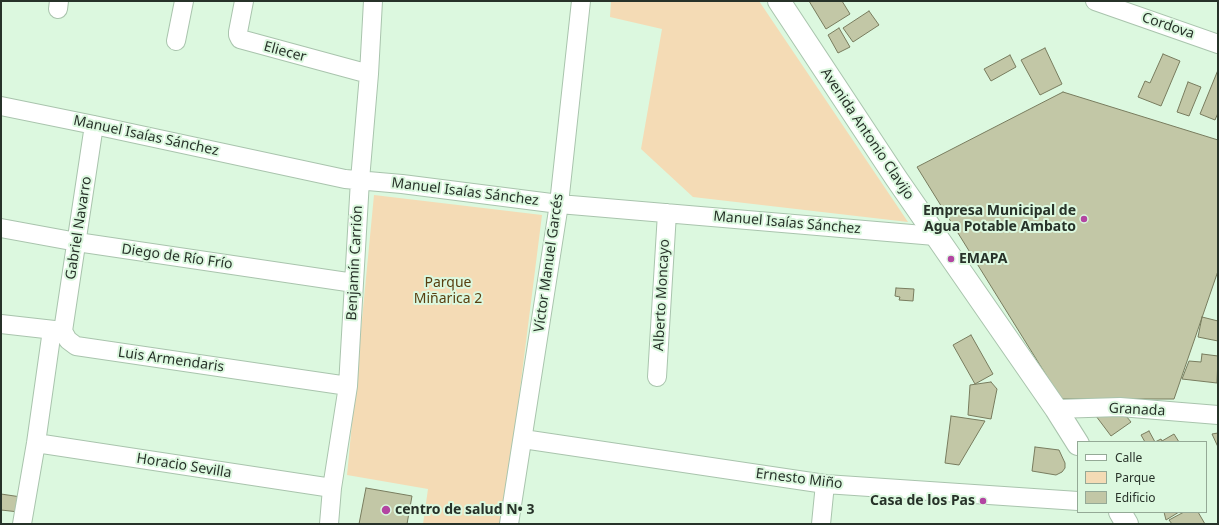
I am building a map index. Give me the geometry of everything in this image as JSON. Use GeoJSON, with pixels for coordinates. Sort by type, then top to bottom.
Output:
{"type":"FeatureCollection","features":[{"type":"Feature","properties":{"kind":"main road","name":"Avenida Antonio Clavijo"},"geometry":{"type":"LineString","coordinates":[[779,1],[935,236],[1056,409],[1077,442]]}},
{"type":"Feature","properties":{"kind":"main road"},"geometry":{"type":"LineString","coordinates":[[1121,513],[1127,524]]}},
{"type":"Feature","properties":{"kind":"street"},"geometry":{"type":"LineString","coordinates":[[176,41],[184,1]]}},
{"type":"Feature","properties":{"kind":"street","name":"Eliecer"},"geometry":{"type":"LineString","coordinates":[[244,1],[238,32],[240,39],[369,74]]}},
{"type":"Feature","properties":{"kind":"street","name":"Benjamín Carrión"},"geometry":{"type":"LineString","coordinates":[[329,524],[332,488],[348,386],[360,180],[374,1]]}},
{"type":"Feature","properties":{"kind":"street","name":"Víctor Manuel Garcés"},"geometry":{"type":"LineString","coordinates":[[510,524],[559,204],[581,1]]}},
{"type":"Feature","properties":{"kind":"street","name":"Cordova"},"geometry":{"type":"LineString","coordinates":[[1095,1],[1218,44]]}},
{"type":"Feature","properties":{"kind":"street","name":"Manuel Isaías Sánchez"},"geometry":{"type":"LineString","coordinates":[[1,106],[94,124],[345,179],[559,204],[935,236]]}},
{"type":"Feature","properties":{"kind":"street","name":"Gabriel Navarro"},"geometry":{"type":"LineString","coordinates":[[22,524],[58,330],[77,242],[94,124]]}},
{"type":"Feature","properties":{"kind":"street","name":"Alberto Moncayo"},"geometry":{"type":"LineString","coordinates":[[657,377],[667,213]]}},
{"type":"Feature","properties":{"kind":"street","name":"Diego de Río Frío"},"geometry":{"type":"LineString","coordinates":[[1,228],[77,242],[354,283]]}},
{"type":"Feature","properties":{"kind":"street"},"geometry":{"type":"LineString","coordinates":[[1,324],[58,330]]}},
{"type":"Feature","properties":{"kind":"street","name":"Luis Armendaris"},"geometry":{"type":"LineString","coordinates":[[58,330],[76,346],[348,386]]}},
{"type":"Feature","properties":{"kind":"street","name":"Granada"},"geometry":{"type":"LineString","coordinates":[[1056,409],[1120,407],[1218,415]]}},
{"type":"Feature","properties":{"kind":"street","name":"Ernesto Miño"},"geometry":{"type":"LineString","coordinates":[[522,439],[825,484],[1077,501]]}},
{"type":"Feature","properties":{"kind":"street","name":"Horacio Sevilla"},"geometry":{"type":"LineString","coordinates":[[36,444],[332,488]]}},
{"type":"Feature","properties":{"kind":"street"},"geometry":{"type":"LineString","coordinates":[[821,524],[825,484]]}},
{"type":"Feature","properties":{"kind":"green space"},"geometry":{"type":"Polygon","coordinates":[[[611,1],[759,1],[908,222],[693,197],[641,149],[662,29],[610,17],[611,1]]]}},
{"type":"Feature","properties":{"kind":"green space","name":"Parque Miñarica 2"},"geometry":{"type":"Polygon","coordinates":[[[374,195],[542,215],[503,524],[423,524],[428,489],[347,475],[374,195]]]}},
{"type":"Feature","properties":{"kind":"building"},"geometry":{"type":"Polygon","coordinates":[[[809,1],[842,1],[850,14],[826,29],[809,1]]]}},
{"type":"Feature","properties":{"kind":"building"},"geometry":{"type":"Polygon","coordinates":[[[869,11],[879,25],[853,42],[843,28],[869,11]]]}},
{"type":"Feature","properties":{"kind":"building"},"geometry":{"type":"Polygon","coordinates":[[[839,28],[850,47],[838,53],[828,35],[839,28]]]}},
{"type":"Feature","properties":{"kind":"building"},"geometry":{"type":"Polygon","coordinates":[[[1045,48],[1062,84],[1040,95],[1021,60],[1045,48]]]}},
{"type":"Feature","properties":{"kind":"building"},"geometry":{"type":"Polygon","coordinates":[[[1163,54],[1180,61],[1161,106],[1138,97],[1145,81],[1150,83],[1163,54]]]}},
{"type":"Feature","properties":{"kind":"building"},"geometry":{"type":"Polygon","coordinates":[[[1010,55],[1016,67],[991,81],[984,69],[1010,55]]]}},
{"type":"Feature","properties":{"kind":"building"},"geometry":{"type":"Polygon","coordinates":[[[1218,70],[1218,113],[1215,120],[1200,114],[1218,70]]]}},
{"type":"Feature","properties":{"kind":"building"},"geometry":{"type":"Polygon","coordinates":[[[1188,82],[1201,87],[1189,116],[1177,112],[1188,82]]]}},
{"type":"Feature","properties":{"kind":"building","name":"Empresa Municipal de Agua Potable Ambato"},"geometry":{"type":"Polygon","coordinates":[[[1063,92],[1218,140],[1218,271],[1174,399],[1061,399],[917,167],[1063,92]]]}},
{"type":"Feature","properties":{"kind":"building"},"geometry":{"type":"Polygon","coordinates":[[[896,288],[914,289],[913,301],[899,300],[900,297],[895,296],[896,288]]]}},
{"type":"Feature","properties":{"kind":"building"},"geometry":{"type":"Polygon","coordinates":[[[1202,317],[1218,321],[1218,341],[1198,337],[1202,317]]]}},
{"type":"Feature","properties":{"kind":"building"},"geometry":{"type":"Polygon","coordinates":[[[971,335],[993,374],[975,384],[953,345],[971,335]]]}},
{"type":"Feature","properties":{"kind":"building"},"geometry":{"type":"Polygon","coordinates":[[[1202,354],[1218,356],[1217,383],[1182,379],[1189,361],[1201,362],[1202,354]]]}},
{"type":"Feature","properties":{"kind":"building"},"geometry":{"type":"Polygon","coordinates":[[[991,382],[997,389],[991,419],[968,415],[970,385],[991,382]]]}},
{"type":"Feature","properties":{"kind":"building"},"geometry":{"type":"Polygon","coordinates":[[[1122,411],[1131,422],[1111,436],[1093,412],[1122,411]]]}},
{"type":"Feature","properties":{"kind":"building"},"geometry":{"type":"Polygon","coordinates":[[[951,416],[985,421],[959,465],[945,463],[951,416]]]}},
{"type":"Feature","properties":{"kind":"building"},"geometry":{"type":"Polygon","coordinates":[[[1149,431],[1154,441],[1144,441],[1141,435],[1149,431]]]}},
{"type":"Feature","properties":{"kind":"building"},"geometry":{"type":"Polygon","coordinates":[[[1218,433],[1218,447],[1212,434],[1218,433]]]}},
{"type":"Feature","properties":{"kind":"building"},"geometry":{"type":"Polygon","coordinates":[[[1174,434],[1178,441],[1162,441],[1174,434]]]}},
{"type":"Feature","properties":{"kind":"building"},"geometry":{"type":"Polygon","coordinates":[[[1035,447],[1059,450],[1065,463],[1065,468],[1062,472],[1056,475],[1032,471],[1035,447]]]}},
{"type":"Feature","properties":{"kind":"building","name":"centro de salud N• 3"},"geometry":{"type":"Polygon","coordinates":[[[366,488],[412,496],[407,524],[359,524],[366,488]]]}},
{"type":"Feature","properties":{"kind":"building"},"geometry":{"type":"Polygon","coordinates":[[[1,494],[21,497],[19,512],[1,510],[1,494]]]}},
{"type":"Feature","properties":{"kind":"building"},"geometry":{"type":"Polygon","coordinates":[[[1164,513],[1177,513],[1166,520],[1164,513]]]}},
{"type":"Feature","properties":{"kind":"building"},"geometry":{"type":"Polygon","coordinates":[[[1182,513],[1199,513],[1205,524],[1172,524],[1169,520],[1182,513]]]}},
{"type":"Feature","properties":{"kind":"place","name":"Empresa Municipal de Agua Potable Ambato"},"geometry":{"type":"Point","coordinates":[1084,219]}},
{"type":"Feature","properties":{"kind":"place","name":"EMAPA"},"geometry":{"type":"Point","coordinates":[951,259]}},
{"type":"Feature","properties":{"kind":"place","name":"Casa de los Pas"},"geometry":{"type":"Point","coordinates":[983,501]}},
{"type":"Feature","properties":{"kind":"place","name":"centro de salud N• 3"},"geometry":{"type":"Point","coordinates":[386,510]}}]}
